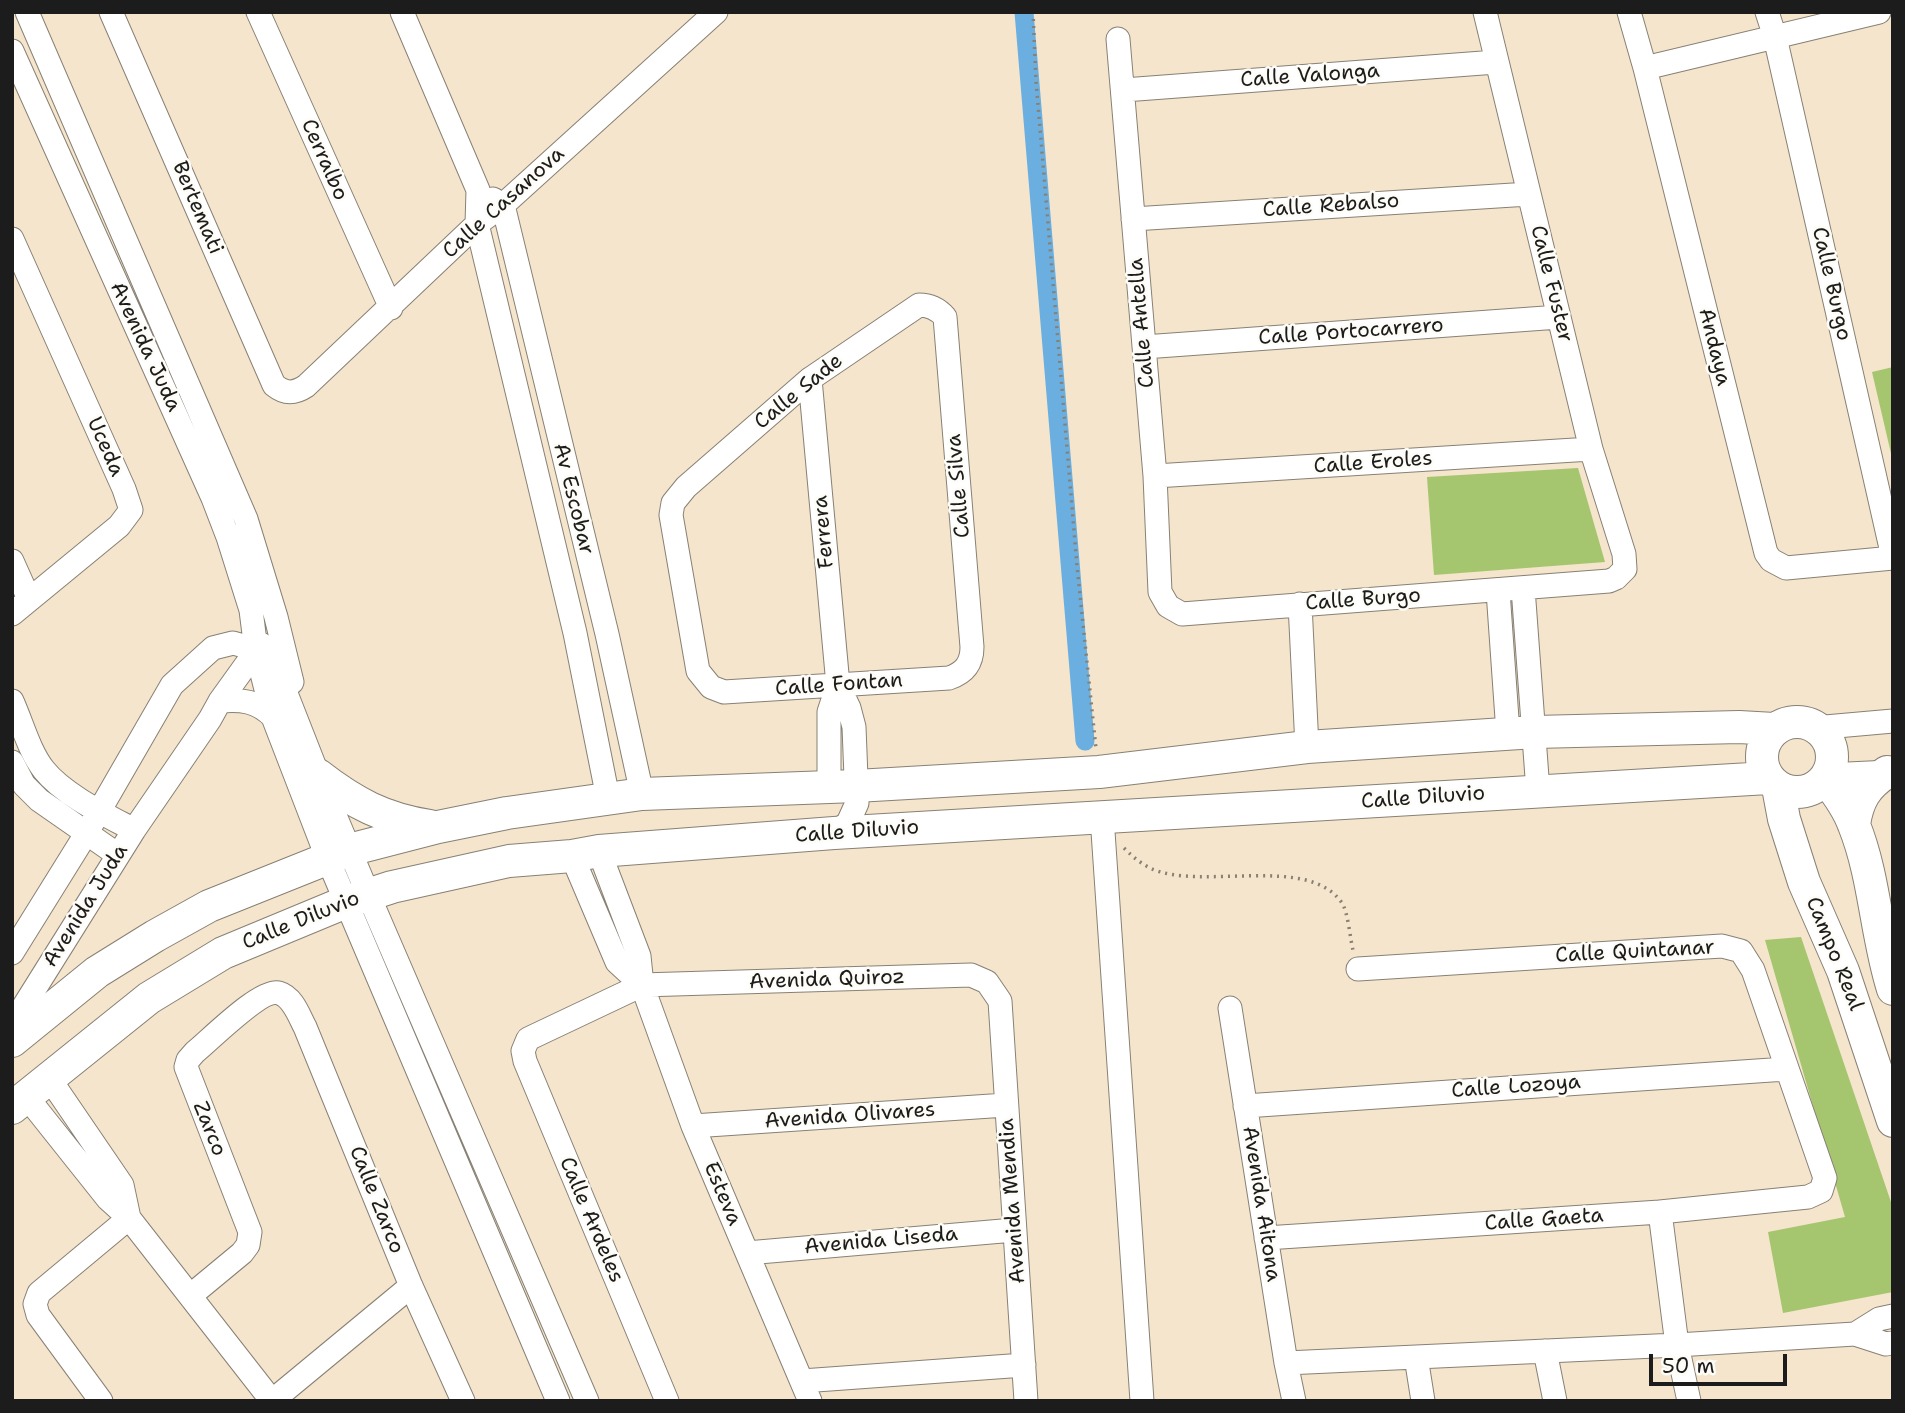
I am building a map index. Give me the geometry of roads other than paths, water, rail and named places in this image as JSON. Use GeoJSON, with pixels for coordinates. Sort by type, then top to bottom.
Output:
{"type":"FeatureCollection","features":[{"type":"Feature","properties":{"kind":"street","name":"Avenida Juda"},"geometry":{"type":"LineString","coordinates":[[27,12],[246,519],[276,617],[338,854]]}},
{"type":"Feature","properties":{"kind":"street","name":"Bertemati"},"geometry":{"type":"LineString","coordinates":[[111,12],[274,385],[281,391],[292,393]]}},
{"type":"Feature","properties":{"kind":"street","name":"Cerralbo"},"geometry":{"type":"LineString","coordinates":[[258,12],[391,308]]}},
{"type":"Feature","properties":{"kind":"street"},"geometry":{"type":"LineString","coordinates":[[402,12],[478,190],[477,224],[575,633],[608,798]]}},
{"type":"Feature","properties":{"kind":"street","name":"Calle Casanova"},"geometry":{"type":"LineString","coordinates":[[292,393],[306,386],[477,224],[503,205],[716,12]]}},
{"type":"Feature","properties":{"kind":"street","name":"Calle Fuster"},"geometry":{"type":"LineString","coordinates":[[1485,12],[1591,449],[1624,554]]}},
{"type":"Feature","properties":{"kind":"street","name":"Andaya"},"geometry":{"type":"LineString","coordinates":[[1629,12],[1766,553],[1777,564],[1786,568],[1893,557]]}},
{"type":"Feature","properties":{"kind":"street","name":"Calle Burgo"},"geometry":{"type":"LineString","coordinates":[[1767,12],[1775,37],[1893,557]]}},
{"type":"Feature","properties":{"kind":"street"},"geometry":{"type":"LineString","coordinates":[[1645,68],[1879,12]]}},
{"type":"Feature","properties":{"kind":"street","name":"Calle Antella"},"geometry":{"type":"LineString","coordinates":[[1118,39],[1154,477],[1160,592],[1168,606]]}},
{"type":"Feature","properties":{"kind":"street","name":"Avenida Juda"},"geometry":{"type":"LineString","coordinates":[[12,51],[229,537],[251,610],[256,650],[273,717],[357,898]]}},
{"type":"Feature","properties":{"kind":"street","name":"Calle Valonga"},"geometry":{"type":"LineString","coordinates":[[1124,90],[1496,62]]}},
{"type":"Feature","properties":{"kind":"street"},"geometry":{"type":"LineString","coordinates":[[478,190],[503,205]]}},
{"type":"Feature","properties":{"kind":"street","name":"Calle Rebalso"},"geometry":{"type":"LineString","coordinates":[[1133,219],[1529,194]]}},
{"type":"Feature","properties":{"kind":"street","name":"Av Escobar"},"geometry":{"type":"LineString","coordinates":[[503,205],[607,634],[642,794]]}},
{"type":"Feature","properties":{"kind":"street","name":"Uceda"},"geometry":{"type":"LineString","coordinates":[[12,239],[131,510],[119,526],[21,607]]}},
{"type":"Feature","properties":{"kind":"street","name":"Calle Sade"},"geometry":{"type":"LineString","coordinates":[[711,687],[698,671],[671,515],[671,508],[677,497],[810,379],[911,309],[919,305],[933,307]]}},
{"type":"Feature","properties":{"kind":"street","name":"Calle Silva"},"geometry":{"type":"LineString","coordinates":[[933,307],[945,317],[972,647],[970,663],[966,669]]}},
{"type":"Feature","properties":{"kind":"street","name":"Calle Portocarrero"},"geometry":{"type":"LineString","coordinates":[[1144,348],[1559,317]]}},
{"type":"Feature","properties":{"kind":"street","name":"Ferrera"},"geometry":{"type":"LineString","coordinates":[[810,379],[838,685],[849,708],[853,727],[842,786],[857,803],[848,823],[834,833]]}},
{"type":"Feature","properties":{"kind":"street"},"geometry":{"type":"LineString","coordinates":[[535,462],[560,448]]}},
{"type":"Feature","properties":{"kind":"street","name":"Calle Eroles"},"geometry":{"type":"LineString","coordinates":[[1154,477],[1591,449]]}},
{"type":"Feature","properties":{"kind":"street","name":"Avenida Juda"},"geometry":{"type":"LineString","coordinates":[[12,1025],[134,830],[264,640],[267,630],[265,614],[250,559],[246,519]]}},
{"type":"Feature","properties":{"kind":"street","name":"Calle Burgo"},"geometry":{"type":"LineString","coordinates":[[1168,606],[1182,614],[1498,591],[1616,579],[1625,569],[1624,554]]}},
{"type":"Feature","properties":{"kind":"street"},"geometry":{"type":"LineString","coordinates":[[12,561],[21,607]]}},
{"type":"Feature","properties":{"kind":"street"},"geometry":{"type":"LineString","coordinates":[[1522,732],[1523,588]]}},
{"type":"Feature","properties":{"kind":"street"},"geometry":{"type":"LineString","coordinates":[[1498,591],[1522,732],[1538,791]]}},
{"type":"Feature","properties":{"kind":"street"},"geometry":{"type":"LineString","coordinates":[[1300,604],[1307,747]]}},
{"type":"Feature","properties":{"kind":"street","name":"Avenida Juda"},"geometry":{"type":"LineString","coordinates":[[12,953],[100,811],[172,685],[251,610]]}},
{"type":"Feature","properties":{"kind":"street"},"geometry":{"type":"LineString","coordinates":[[213,648],[233,643],[256,650]]}},
{"type":"Feature","properties":{"kind":"street","name":"Avenida Juda"},"geometry":{"type":"LineString","coordinates":[[256,650],[267,655],[278,673],[314,766]]}},
{"type":"Feature","properties":{"kind":"street","name":"Calle Fontan"},"geometry":{"type":"LineString","coordinates":[[711,687],[724,692],[949,678],[966,669]]}},
{"type":"Feature","properties":{"kind":"street"},"geometry":{"type":"LineString","coordinates":[[220,701],[239,699],[249,702],[263,707],[273,717]]}},
{"type":"Feature","properties":{"kind":"street"},"geometry":{"type":"LineString","coordinates":[[12,701],[44,769],[58,783],[134,830]]}},
{"type":"Feature","properties":{"kind":"street"},"geometry":{"type":"LineString","coordinates":[[12,1041],[97,972],[209,906],[338,854],[438,827],[507,813],[642,794],[1099,772],[1307,747],[1522,732],[1739,727],[1774,729],[1793,721],[1826,735],[1832,749],[1832,765],[1826,777],[1812,789],[1795,792],[1773,782],[1762,761],[1763,744],[1774,729]]}},
{"type":"Feature","properties":{"kind":"street"},"geometry":{"type":"LineString","coordinates":[[1814,728],[1893,721]]}},
{"type":"Feature","properties":{"kind":"street"},"geometry":{"type":"LineString","coordinates":[[12,762],[31,793],[118,855]]}},
{"type":"Feature","properties":{"kind":"street"},"geometry":{"type":"LineString","coordinates":[[314,766],[345,796],[374,812],[405,822],[438,827]]}},
{"type":"Feature","properties":{"kind":"street"},"geometry":{"type":"LineString","coordinates":[[1099,772],[1142,1401]]}},
{"type":"Feature","properties":{"kind":"street"},"geometry":{"type":"LineString","coordinates":[[1826,777],[1890,772]]}},
{"type":"Feature","properties":{"kind":"street"},"geometry":{"type":"LineString","coordinates":[[1854,824],[1860,799],[1874,780],[1890,772]]}},
{"type":"Feature","properties":{"kind":"street","name":"Campo Real"},"geometry":{"type":"LineString","coordinates":[[1826,777],[1840,796],[1854,824],[1865,861],[1883,957],[1893,989]]}},
{"type":"Feature","properties":{"kind":"street","name":"Campo Real"},"geometry":{"type":"LineString","coordinates":[[1773,782],[1804,882],[1843,971],[1892,1117]]}},
{"type":"Feature","properties":{"kind":"street","name":"Calle Diluvio"},"geometry":{"type":"LineString","coordinates":[[29,1094],[141,1005],[196,967],[223,953],[357,898],[444,874],[509,861],[834,833],[1538,791],[1773,782]]}},
{"type":"Feature","properties":{"kind":"street","name":"Esteva"},"geometry":{"type":"LineString","coordinates":[[586,853],[617,962],[642,985],[693,1126],[806,1391]]}},
{"type":"Feature","properties":{"kind":"street"},"geometry":{"type":"LineString","coordinates":[[357,898],[558,1401]]}},
{"type":"Feature","properties":{"kind":"street"},"geometry":{"type":"LineString","coordinates":[[357,898],[587,1401]]}},
{"type":"Feature","properties":{"kind":"street","name":"Calle Quintanar"},"geometry":{"type":"LineString","coordinates":[[1358,969],[1721,946],[1741,951],[1753,970],[1825,1178],[1821,1191]]}},
{"type":"Feature","properties":{"kind":"street","name":"Avenida Quiroz"},"geometry":{"type":"LineString","coordinates":[[642,985],[971,975],[987,982],[1000,1001]]}},
{"type":"Feature","properties":{"kind":"street","name":"Calle Ardeles"},"geometry":{"type":"LineString","coordinates":[[642,985],[528,1039],[523,1051],[667,1401]]}},
{"type":"Feature","properties":{"kind":"street","name":"Zarco"},"geometry":{"type":"LineString","coordinates":[[190,1296],[242,1253],[248,1245],[250,1232],[187,1074],[188,1060],[265,995],[274,992],[289,1000]]}},
{"type":"Feature","properties":{"kind":"street","name":"Calle Zarco"},"geometry":{"type":"LineString","coordinates":[[289,1000],[305,1027],[411,1286],[463,1401]]}},
{"type":"Feature","properties":{"kind":"street","name":"Avenida Mendia"},"geometry":{"type":"LineString","coordinates":[[1000,1001],[1026,1401]]}},
{"type":"Feature","properties":{"kind":"street","name":"Avenida Aitona"},"geometry":{"type":"LineString","coordinates":[[1230,1008],[1294,1401]]}},
{"type":"Feature","properties":{"kind":"street","name":"Calle Lozoya"},"geometry":{"type":"LineString","coordinates":[[1245,1106],[1786,1069]]}},
{"type":"Feature","properties":{"kind":"street"},"geometry":{"type":"LineString","coordinates":[[29,1094],[108,1199],[129,1217],[272,1401],[411,1286]]}},
{"type":"Feature","properties":{"kind":"street","name":"Avenida Olivares"},"geometry":{"type":"LineString","coordinates":[[693,1126],[1006,1105]]}},
{"type":"Feature","properties":{"kind":"street","name":"Calle Gaeta"},"geometry":{"type":"LineString","coordinates":[[1266,1238],[1660,1212],[1808,1197],[1821,1191]]}},
{"type":"Feature","properties":{"kind":"street"},"geometry":{"type":"LineString","coordinates":[[1660,1212],[1677,1345],[1689,1401]]}},
{"type":"Feature","properties":{"kind":"street"},"geometry":{"type":"LineString","coordinates":[[101,1401],[38,1315],[35,1304],[39,1293],[129,1217]]}},
{"type":"Feature","properties":{"kind":"street","name":"Avenida Liseda"},"geometry":{"type":"LineString","coordinates":[[747,1253],[1014,1230]]}},
{"type":"Feature","properties":{"kind":"street"},"geometry":{"type":"LineString","coordinates":[[1855,1334],[1879,1319],[1893,1317]]}},
{"type":"Feature","properties":{"kind":"street"},"geometry":{"type":"LineString","coordinates":[[1286,1363],[1855,1334],[1893,1343]]}},
{"type":"Feature","properties":{"kind":"street"},"geometry":{"type":"LineString","coordinates":[[1545,1351],[1555,1401]]}},
{"type":"Feature","properties":{"kind":"street"},"geometry":{"type":"LineString","coordinates":[[1416,1357],[1423,1401]]}},
{"type":"Feature","properties":{"kind":"street"},"geometry":{"type":"LineString","coordinates":[[806,1391],[1024,1365]]}},
{"type":"Feature","properties":{"kind":"waterway"},"geometry":{"type":"LineString","coordinates":[[1024,12],[1085,741]]}}]}
